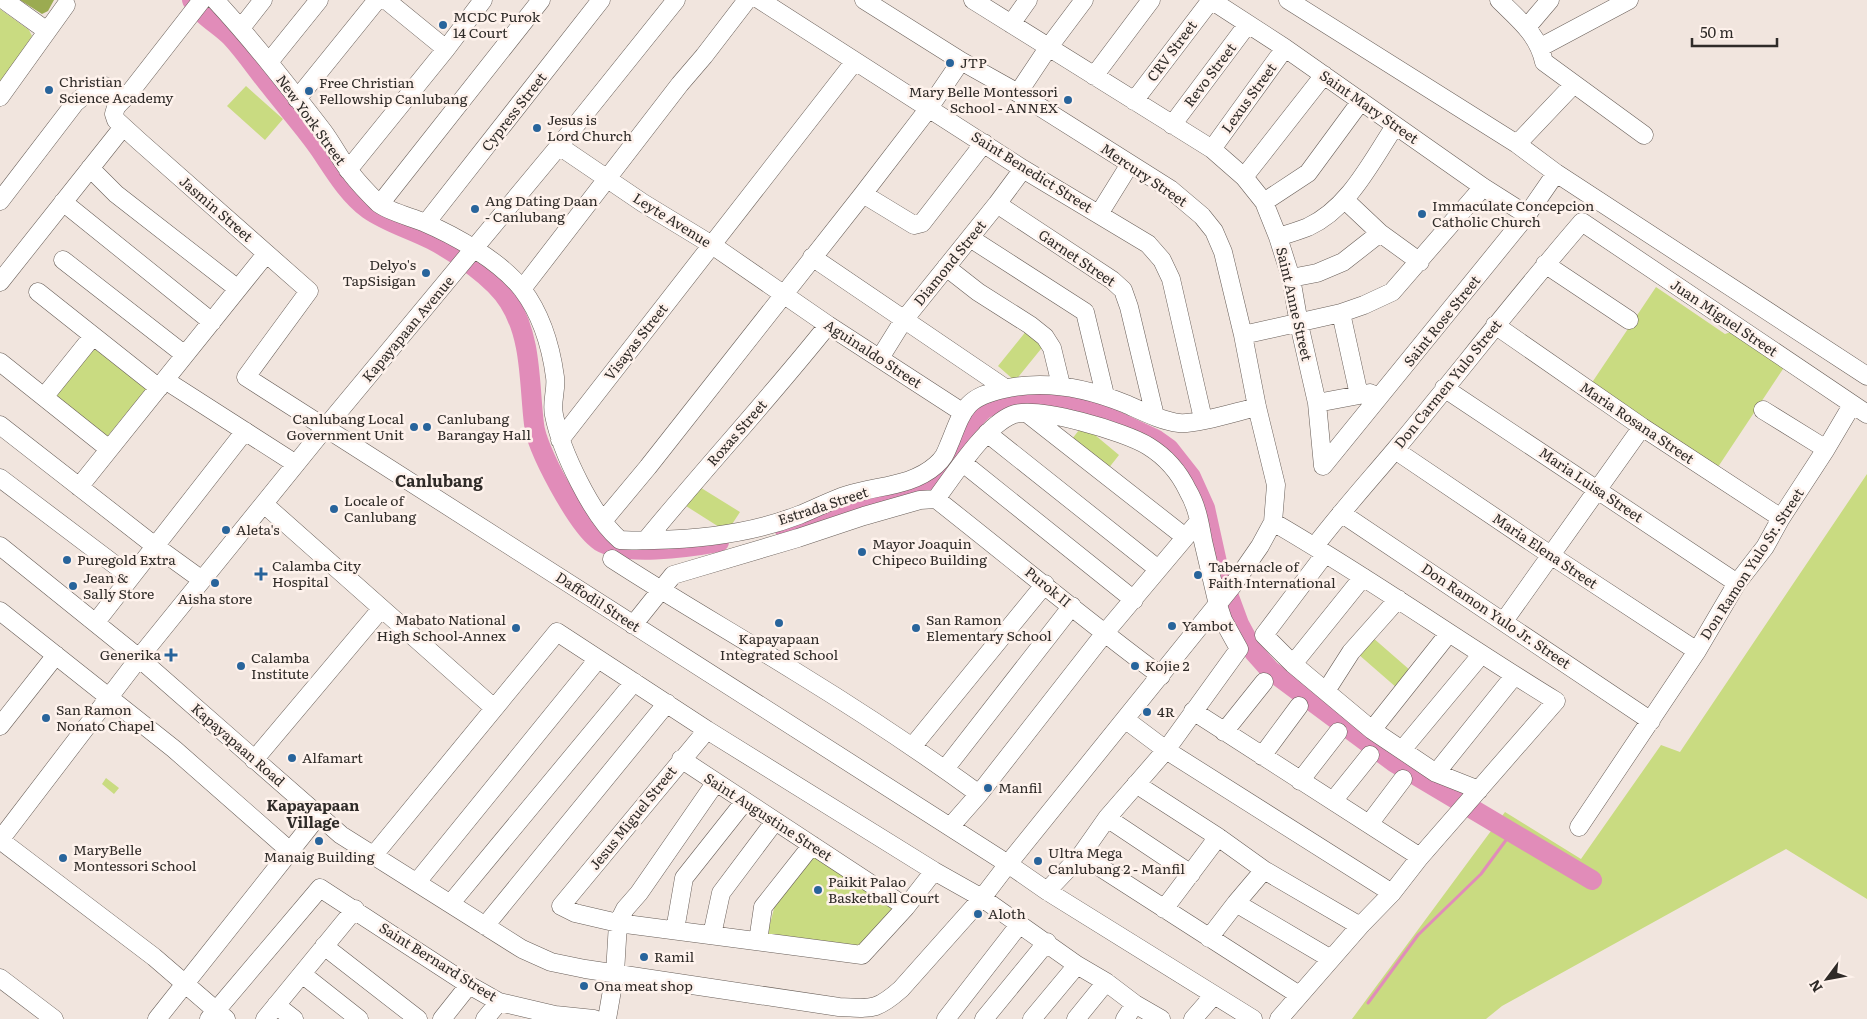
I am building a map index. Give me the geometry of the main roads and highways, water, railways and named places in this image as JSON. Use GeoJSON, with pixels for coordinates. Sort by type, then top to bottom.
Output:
{"type":"FeatureCollection","features":[{"type":"Feature","properties":{"kind":"waterway"},"geometry":{"type":"LineString","coordinates":[[192,0],[200,11],[226,32],[241,49],[309,135],[354,197],[368,209],[383,218],[442,245],[485,275],[509,302],[522,331],[526,346],[536,435],[559,485],[579,518],[597,539],[607,545],[638,550],[656,550],[719,542]]}},
{"type":"Feature","properties":{"kind":"waterway"},"geometry":{"type":"LineString","coordinates":[[784,528],[809,521],[847,506],[904,494],[923,484],[950,459],[976,417],[984,409],[998,402],[1014,396],[1039,397],[1091,409],[1155,439],[1169,449],[1191,477],[1205,508],[1218,567],[1239,624],[1254,652],[1270,670],[1395,763],[1592,880]]}},
{"type":"Feature","properties":{"kind":"waterway"},"geometry":{"type":"LineString","coordinates":[[1368,1003],[1418,935],[1481,874],[1512,832]]}},
{"type":"Feature","properties":{"kind":"place","name":"MCDC Purok 14 Court"},"geometry":{"type":"Point","coordinates":[443,25]}},
{"type":"Feature","properties":{"kind":"place","name":"JTP"},"geometry":{"type":"Point","coordinates":[950,63]}},
{"type":"Feature","properties":{"kind":"place","name":"Christian Science Academy"},"geometry":{"type":"Point","coordinates":[49,90]}},
{"type":"Feature","properties":{"kind":"place","name":"Free Christian Fellowship Canlubang"},"geometry":{"type":"Point","coordinates":[309,91]}},
{"type":"Feature","properties":{"kind":"place","name":"Mary Belle Montessori School - ANNEX"},"geometry":{"type":"Point","coordinates":[1068,100]}},
{"type":"Feature","properties":{"kind":"place","name":"Jesus is Lord Church"},"geometry":{"type":"Point","coordinates":[537,128]}},
{"type":"Feature","properties":{"kind":"place","name":"Ang Dating Daan - Canlubang"},"geometry":{"type":"Point","coordinates":[475,209]}},
{"type":"Feature","properties":{"kind":"place","name":"Immaculate Concepcion Catholic Church"},"geometry":{"type":"Point","coordinates":[1422,214]}},
{"type":"Feature","properties":{"kind":"place","name":"Delyo's TapSisigan"},"geometry":{"type":"Point","coordinates":[426,273]}},
{"type":"Feature","properties":{"kind":"place","name":"Canlubang Local Government Unit"},"geometry":{"type":"Point","coordinates":[414,427]}},
{"type":"Feature","properties":{"kind":"place","name":"Canlubang Barangay Hall"},"geometry":{"type":"Point","coordinates":[427,427]}},
{"type":"Feature","properties":{"kind":"place","name":"Locale of Canlubang"},"geometry":{"type":"Point","coordinates":[334,509]}},
{"type":"Feature","properties":{"kind":"place","name":"Aleta's"},"geometry":{"type":"Point","coordinates":[226,530]}},
{"type":"Feature","properties":{"kind":"place","name":"Mayor Joaquin Chipeco Building"},"geometry":{"type":"Point","coordinates":[862,552]}},
{"type":"Feature","properties":{"kind":"place","name":"Puregold Extra"},"geometry":{"type":"Point","coordinates":[67,560]}},
{"type":"Feature","properties":{"kind":"place","name":"Calamba City Hospital"},"geometry":{"type":"Point","coordinates":[261,574]}},
{"type":"Feature","properties":{"kind":"place","name":"Tabernacle of Faith International"},"geometry":{"type":"Point","coordinates":[1198,575]}},
{"type":"Feature","properties":{"kind":"place","name":"Aisha store"},"geometry":{"type":"Point","coordinates":[215,583]}},
{"type":"Feature","properties":{"kind":"place","name":"Jean & Sally Store"},"geometry":{"type":"Point","coordinates":[73,586]}},
{"type":"Feature","properties":{"kind":"place","name":"Kapayapaan Integrated School"},"geometry":{"type":"Point","coordinates":[779,623]}},
{"type":"Feature","properties":{"kind":"place","name":"Yambot"},"geometry":{"type":"Point","coordinates":[1172,626]}},
{"type":"Feature","properties":{"kind":"place","name":"Mabato National High School-Annex"},"geometry":{"type":"Point","coordinates":[516,628]}},
{"type":"Feature","properties":{"kind":"place","name":"San Ramon Elementary School"},"geometry":{"type":"Point","coordinates":[916,628]}},
{"type":"Feature","properties":{"kind":"place","name":"Generika"},"geometry":{"type":"Point","coordinates":[171,655]}},
{"type":"Feature","properties":{"kind":"place","name":"Calamba Institute"},"geometry":{"type":"Point","coordinates":[241,666]}},
{"type":"Feature","properties":{"kind":"place","name":"Kojie 2"},"geometry":{"type":"Point","coordinates":[1135,666]}},
{"type":"Feature","properties":{"kind":"place","name":"4R"},"geometry":{"type":"Point","coordinates":[1147,712]}},
{"type":"Feature","properties":{"kind":"place","name":"San Ramon Nonato Chapel"},"geometry":{"type":"Point","coordinates":[46,718]}},
{"type":"Feature","properties":{"kind":"place","name":"Alfamart"},"geometry":{"type":"Point","coordinates":[292,758]}},
{"type":"Feature","properties":{"kind":"place","name":"Manfil"},"geometry":{"type":"Point","coordinates":[988,788]}},
{"type":"Feature","properties":{"kind":"place","name":"Manaig Building"},"geometry":{"type":"Point","coordinates":[319,841]}},
{"type":"Feature","properties":{"kind":"place","name":"MaryBelle Montessori School"},"geometry":{"type":"Point","coordinates":[63,858]}},
{"type":"Feature","properties":{"kind":"place","name":"Ultra Mega Canlubang 2 - Manfil"},"geometry":{"type":"Point","coordinates":[1038,861]}},
{"type":"Feature","properties":{"kind":"place","name":"Paikit Palao Basketball Court"},"geometry":{"type":"Point","coordinates":[818,890]}},
{"type":"Feature","properties":{"kind":"place","name":"Aloth"},"geometry":{"type":"Point","coordinates":[978,914]}},
{"type":"Feature","properties":{"kind":"place","name":"Ramil"},"geometry":{"type":"Point","coordinates":[644,957]}},
{"type":"Feature","properties":{"kind":"place","name":"Ona meat shop"},"geometry":{"type":"Point","coordinates":[584,986]}},
{"type":"Feature","properties":{"kind":"district","name":"Canlubang"},"geometry":{"type":"Point","coordinates":[439,481]}},
{"type":"Feature","properties":{"kind":"district","name":"Kapayapaan Village"},"geometry":{"type":"Point","coordinates":[313,814]}}]}
